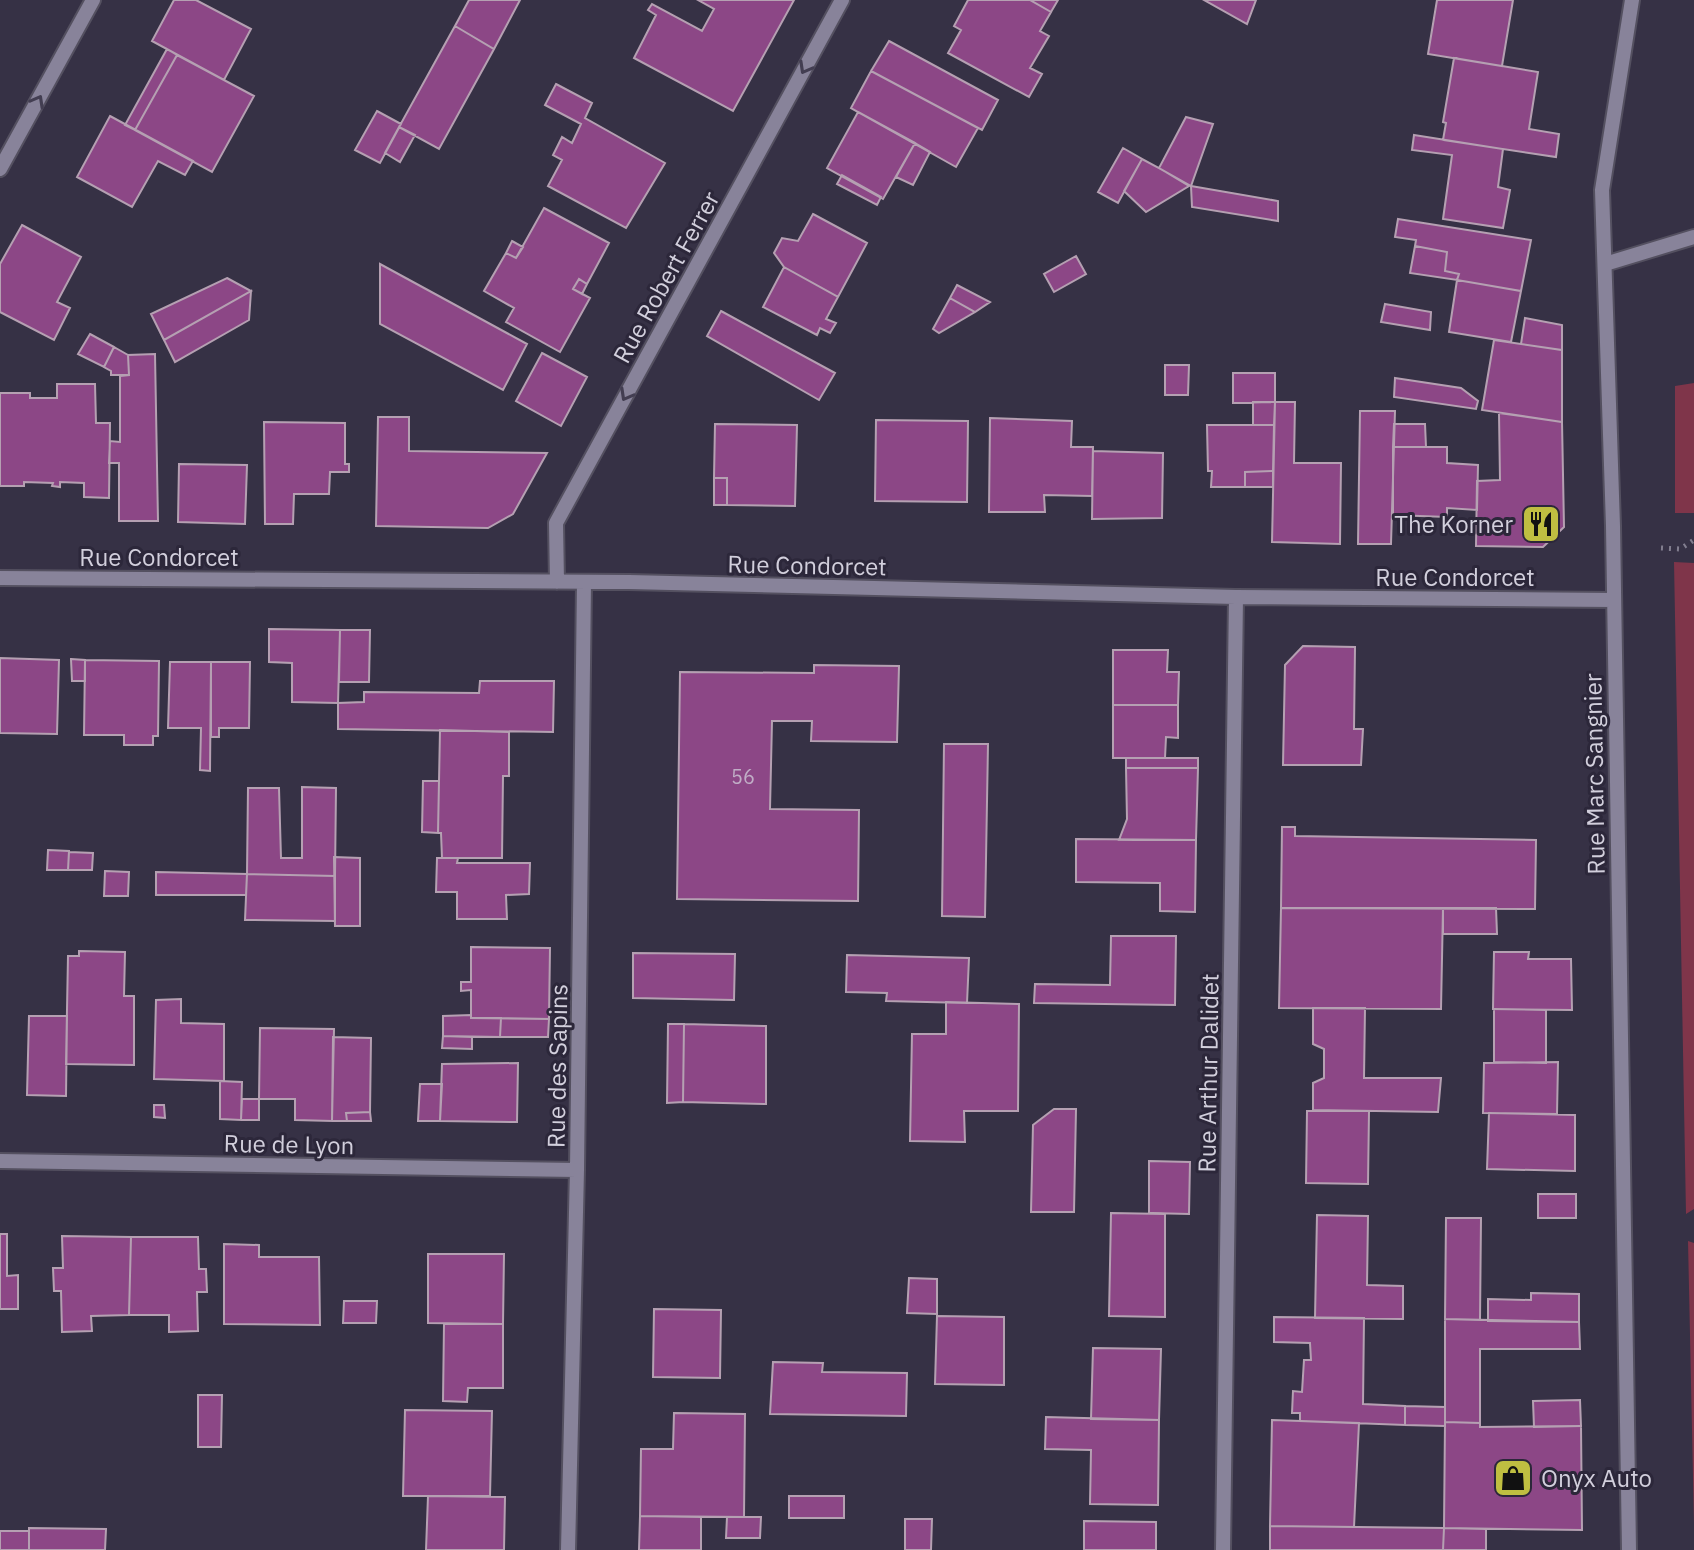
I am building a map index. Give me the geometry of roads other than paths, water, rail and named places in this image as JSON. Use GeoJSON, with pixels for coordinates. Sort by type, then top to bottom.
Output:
{"type":"FeatureCollection","features":[{"type":"Feature","properties":{"kind":"street"},"geometry":{"type":"LineString","coordinates":[[0,169],[93,0]]}},
{"type":"Feature","properties":{"kind":"street","name":"Rue Robert Ferrer"},"geometry":{"type":"LineString","coordinates":[[557,582],[556,523],[842,0]]}},
{"type":"Feature","properties":{"kind":"street","name":"Rue Marc Sangnier"},"geometry":{"type":"LineString","coordinates":[[1629,1550],[1613,600],[1602,190],[1632,0]]}},
{"type":"Feature","properties":{"kind":"street"},"geometry":{"type":"LineString","coordinates":[[1605,264],[1694,237]]}},
{"type":"Feature","properties":{"kind":"street","name":"Rue Condorcet"},"geometry":{"type":"LineString","coordinates":[[0,578],[584,582],[1236,597],[1613,600]]}},
{"type":"Feature","properties":{"kind":"street","name":"Rue des Sapins"},"geometry":{"type":"LineString","coordinates":[[568,1550],[577,1170],[584,582]]}},
{"type":"Feature","properties":{"kind":"street","name":"Rue Arthur Dalidet"},"geometry":{"type":"LineString","coordinates":[[1223,1550],[1236,597]]}},
{"type":"Feature","properties":{"kind":"street","name":"Rue de Lyon"},"geometry":{"type":"LineString","coordinates":[[0,1161],[577,1170]]}},
{"type":"Feature","properties":{"kind":"place","name":"The Korner"},"geometry":{"type":"Point","coordinates":[1541,524]}},
{"type":"Feature","properties":{"kind":"place","name":"Onyx Auto"},"geometry":{"type":"Point","coordinates":[1513,1478]}}]}
